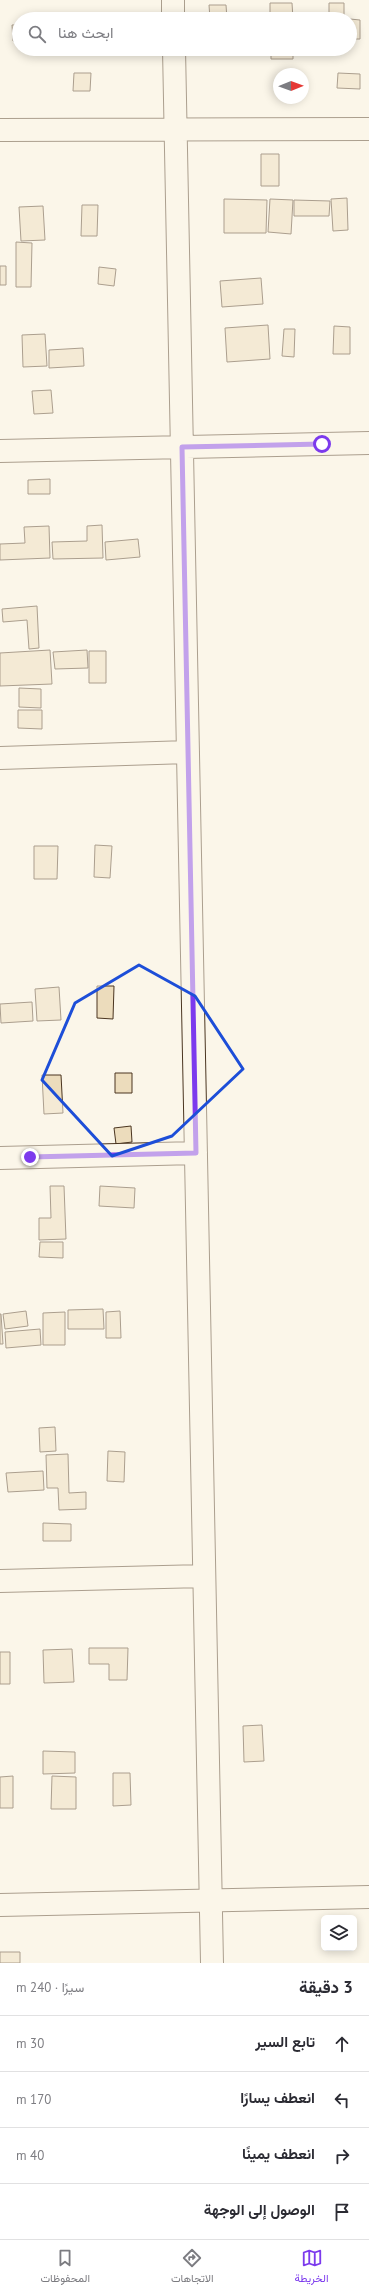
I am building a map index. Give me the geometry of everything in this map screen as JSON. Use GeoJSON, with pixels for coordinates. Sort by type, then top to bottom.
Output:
{"type":"FeatureCollection","features":[{"type":"Feature","properties":{"kind":"street"},"geometry":{"type":"LineString","coordinates":[[173,0],[173,12]]}},
{"type":"Feature","properties":{"kind":"street"},"geometry":{"type":"LineString","coordinates":[[174,56],[212,1963]]}},
{"type":"Feature","properties":{"kind":"street"},"geometry":{"type":"LineString","coordinates":[[0,130],[369,129]]}},
{"type":"Feature","properties":{"kind":"street"},"geometry":{"type":"LineString","coordinates":[[0,451],[369,443]]}},
{"type":"Feature","properties":{"kind":"street"},"geometry":{"type":"LineString","coordinates":[[0,758],[188,752]]}},
{"type":"Feature","properties":{"kind":"street"},"geometry":{"type":"LineString","coordinates":[[0,1158],[196,1153]]}},
{"type":"Feature","properties":{"kind":"street"},"geometry":{"type":"LineString","coordinates":[[0,1581],[204,1576]]}},
{"type":"Feature","properties":{"kind":"street"},"geometry":{"type":"LineString","coordinates":[[0,1904],[369,1897]]}},
{"type":"Feature","properties":{"kind":"highlighted area"},"geometry":{"type":"Polygon","coordinates":[[[139,965],[195,996],[243,1069],[172,1136],[112,1156],[42,1080],[75,1003],[139,965]]]}},
{"type":"Feature","properties":{"kind":"building"},"geometry":{"type":"Polygon","coordinates":[[[270,3],[292,3],[293,12],[270,12],[270,3]]]}},
{"type":"Feature","properties":{"kind":"building"},"geometry":{"type":"Polygon","coordinates":[[[329,3],[344,3],[344,12],[329,12],[329,3]]]}},
{"type":"Feature","properties":{"kind":"building"},"geometry":{"type":"Polygon","coordinates":[[[209,5],[226,5],[226,12],[210,12],[209,5]]]}},
{"type":"Feature","properties":{"kind":"building"},"geometry":{"type":"Polygon","coordinates":[[[357,20],[360,20],[360,39],[357,39],[357,20]]]}},
{"type":"Feature","properties":{"kind":"building"},"geometry":{"type":"Polygon","coordinates":[[[271,56],[293,56],[293,59],[271,59],[271,56]]]}},
{"type":"Feature","properties":{"kind":"building"},"geometry":{"type":"Polygon","coordinates":[[[74,73],[91,73],[90,91],[73,91],[74,73]]]}},
{"type":"Feature","properties":{"kind":"building"},"geometry":{"type":"Polygon","coordinates":[[[338,73],[360,74],[360,89],[337,88],[338,73]]]}},
{"type":"Feature","properties":{"kind":"building"},"geometry":{"type":"Polygon","coordinates":[[[261,154],[279,154],[279,186],[261,186],[261,154]]]}},
{"type":"Feature","properties":{"kind":"building"},"geometry":{"type":"Polygon","coordinates":[[[347,198],[348,230],[333,231],[331,199],[347,198]]]}},
{"type":"Feature","properties":{"kind":"building"},"geometry":{"type":"Polygon","coordinates":[[[224,199],[267,200],[266,233],[224,233],[224,199]]]}},
{"type":"Feature","properties":{"kind":"building"},"geometry":{"type":"Polygon","coordinates":[[[270,199],[293,200],[291,234],[268,232],[270,199]]]}},
{"type":"Feature","properties":{"kind":"building"},"geometry":{"type":"Polygon","coordinates":[[[294,200],[330,201],[329,216],[294,216],[294,200]]]}},
{"type":"Feature","properties":{"kind":"building"},"geometry":{"type":"Polygon","coordinates":[[[82,205],[98,205],[97,236],[81,236],[82,205]]]}},
{"type":"Feature","properties":{"kind":"building"},"geometry":{"type":"Polygon","coordinates":[[[43,206],[45,240],[21,241],[19,207],[43,206]]]}},
{"type":"Feature","properties":{"kind":"building"},"geometry":{"type":"Polygon","coordinates":[[[16,242],[32,243],[31,287],[16,287],[16,242]]]}},
{"type":"Feature","properties":{"kind":"building"},"geometry":{"type":"Polygon","coordinates":[[[0,266],[6,266],[6,285],[0,285],[0,266]]]}},
{"type":"Feature","properties":{"kind":"building"},"geometry":{"type":"Polygon","coordinates":[[[99,267],[116,269],[114,286],[98,284],[99,267]]]}},
{"type":"Feature","properties":{"kind":"building"},"geometry":{"type":"Polygon","coordinates":[[[261,278],[263,304],[222,307],[220,281],[261,278]]]}},
{"type":"Feature","properties":{"kind":"building"},"geometry":{"type":"Polygon","coordinates":[[[268,325],[270,359],[227,362],[225,328],[268,325]]]}},
{"type":"Feature","properties":{"kind":"building"},"geometry":{"type":"Polygon","coordinates":[[[334,326],[350,327],[350,354],[333,354],[334,326]]]}},
{"type":"Feature","properties":{"kind":"building"},"geometry":{"type":"Polygon","coordinates":[[[284,329],[295,329],[294,357],[282,356],[284,329]]]}},
{"type":"Feature","properties":{"kind":"building"},"geometry":{"type":"Polygon","coordinates":[[[45,334],[47,366],[23,367],[22,335],[45,334]]]}},
{"type":"Feature","properties":{"kind":"building"},"geometry":{"type":"Polygon","coordinates":[[[83,348],[84,366],[49,368],[49,350],[83,348]]]}},
{"type":"Feature","properties":{"kind":"building"},"geometry":{"type":"Polygon","coordinates":[[[51,390],[53,413],[34,414],[32,391],[51,390]]]}},
{"type":"Feature","properties":{"kind":"building"},"geometry":{"type":"Polygon","coordinates":[[[50,479],[50,494],[28,494],[28,480],[50,479]]]}},
{"type":"Feature","properties":{"kind":"building"},"geometry":{"type":"Polygon","coordinates":[[[102,525],[103,558],[53,559],[52,542],[87,541],[87,526],[102,525]]]}},
{"type":"Feature","properties":{"kind":"building"},"geometry":{"type":"Polygon","coordinates":[[[49,526],[50,558],[0,560],[0,544],[25,543],[24,527],[49,526]]]}},
{"type":"Feature","properties":{"kind":"building"},"geometry":{"type":"Polygon","coordinates":[[[138,539],[140,557],[106,560],[105,542],[138,539]]]}},
{"type":"Feature","properties":{"kind":"building"},"geometry":{"type":"Polygon","coordinates":[[[37,606],[39,648],[29,649],[27,620],[3,622],[2,609],[37,606]]]}},
{"type":"Feature","properties":{"kind":"building"},"geometry":{"type":"Polygon","coordinates":[[[50,650],[52,684],[0,686],[0,653],[50,650]]]}},
{"type":"Feature","properties":{"kind":"building"},"geometry":{"type":"Polygon","coordinates":[[[87,650],[88,668],[55,669],[53,652],[87,650]]]}},
{"type":"Feature","properties":{"kind":"building"},"geometry":{"type":"Polygon","coordinates":[[[89,651],[106,651],[106,683],[89,683],[89,651]]]}},
{"type":"Feature","properties":{"kind":"building"},"geometry":{"type":"Polygon","coordinates":[[[19,688],[41,689],[41,708],[19,707],[19,688]]]}},
{"type":"Feature","properties":{"kind":"building"},"geometry":{"type":"Polygon","coordinates":[[[18,710],[42,710],[42,729],[18,728],[18,710]]]}},
{"type":"Feature","properties":{"kind":"building"},"geometry":{"type":"Polygon","coordinates":[[[95,845],[112,846],[110,878],[94,877],[95,845]]]}},
{"type":"Feature","properties":{"kind":"building"},"geometry":{"type":"Polygon","coordinates":[[[34,846],[58,846],[57,879],[34,879],[34,846]]]}},
{"type":"Feature","properties":{"kind":"building"},"geometry":{"type":"Polygon","coordinates":[[[97,986],[114,986],[113,1019],[97,1018],[97,986]]]}},
{"type":"Feature","properties":{"kind":"building"},"geometry":{"type":"Polygon","coordinates":[[[59,987],[61,1020],[37,1021],[35,989],[59,987]]]}},
{"type":"Feature","properties":{"kind":"building"},"geometry":{"type":"Polygon","coordinates":[[[32,1002],[33,1021],[1,1023],[0,1004],[32,1002]]]}},
{"type":"Feature","properties":{"kind":"building"},"geometry":{"type":"Polygon","coordinates":[[[115,1073],[132,1073],[132,1093],[115,1093],[115,1073]]]}},
{"type":"Feature","properties":{"kind":"building"},"geometry":{"type":"Polygon","coordinates":[[[42,1075],[61,1075],[63,1113],[44,1114],[42,1075]]]}},
{"type":"Feature","properties":{"kind":"building"},"geometry":{"type":"Polygon","coordinates":[[[131,1126],[132,1142],[116,1144],[114,1128],[131,1126]]]}},
{"type":"Feature","properties":{"kind":"building"},"geometry":{"type":"Polygon","coordinates":[[[50,1186],[64,1186],[66,1239],[39,1240],[39,1218],[51,1218],[50,1186]]]}},
{"type":"Feature","properties":{"kind":"building"},"geometry":{"type":"Polygon","coordinates":[[[100,1186],[135,1188],[134,1208],[99,1206],[100,1186]]]}},
{"type":"Feature","properties":{"kind":"building"},"geometry":{"type":"Polygon","coordinates":[[[40,1242],[63,1242],[63,1258],[39,1257],[40,1242]]]}},
{"type":"Feature","properties":{"kind":"building"},"geometry":{"type":"Polygon","coordinates":[[[103,1309],[104,1329],[68,1329],[68,1310],[103,1309]]]}},
{"type":"Feature","properties":{"kind":"building"},"geometry":{"type":"Polygon","coordinates":[[[26,1311],[28,1326],[5,1329],[3,1314],[26,1311]]]}},
{"type":"Feature","properties":{"kind":"building"},"geometry":{"type":"Polygon","coordinates":[[[120,1311],[121,1338],[106,1338],[106,1312],[120,1311]]]}},
{"type":"Feature","properties":{"kind":"building"},"geometry":{"type":"Polygon","coordinates":[[[65,1312],[65,1345],[43,1345],[43,1313],[65,1312]]]}},
{"type":"Feature","properties":{"kind":"building"},"geometry":{"type":"Polygon","coordinates":[[[1,1314],[3,1344],[0,1344],[1,1314]]]}},
{"type":"Feature","properties":{"kind":"building"},"geometry":{"type":"Polygon","coordinates":[[[40,1329],[41,1345],[6,1348],[5,1332],[40,1329]]]}},
{"type":"Feature","properties":{"kind":"building"},"geometry":{"type":"Polygon","coordinates":[[[55,1427],[56,1451],[40,1452],[39,1428],[55,1427]]]}},
{"type":"Feature","properties":{"kind":"building"},"geometry":{"type":"Polygon","coordinates":[[[108,1451],[125,1452],[124,1482],[107,1481],[108,1451]]]}},
{"type":"Feature","properties":{"kind":"building"},"geometry":{"type":"Polygon","coordinates":[[[68,1454],[69,1493],[86,1492],[86,1509],[59,1510],[58,1488],[47,1488],[46,1455],[68,1454]]]}},
{"type":"Feature","properties":{"kind":"building"},"geometry":{"type":"Polygon","coordinates":[[[43,1471],[44,1490],[8,1492],[6,1473],[43,1471]]]}},
{"type":"Feature","properties":{"kind":"building"},"geometry":{"type":"Polygon","coordinates":[[[43,1523],[71,1524],[71,1541],[43,1541],[43,1523]]]}},
{"type":"Feature","properties":{"kind":"building"},"geometry":{"type":"Polygon","coordinates":[[[89,1648],[128,1648],[127,1680],[109,1680],[109,1664],[89,1664],[89,1648]]]}},
{"type":"Feature","properties":{"kind":"building"},"geometry":{"type":"Polygon","coordinates":[[[72,1649],[74,1682],[44,1683],[43,1650],[72,1649]]]}},
{"type":"Feature","properties":{"kind":"building"},"geometry":{"type":"Polygon","coordinates":[[[0,1652],[10,1652],[10,1684],[0,1684],[0,1652]]]}},
{"type":"Feature","properties":{"kind":"building"},"geometry":{"type":"Polygon","coordinates":[[[262,1725],[264,1761],[244,1762],[243,1726],[262,1725]]]}},
{"type":"Feature","properties":{"kind":"building"},"geometry":{"type":"Polygon","coordinates":[[[43,1751],[75,1752],[75,1773],[43,1774],[43,1751]]]}},
{"type":"Feature","properties":{"kind":"building"},"geometry":{"type":"Polygon","coordinates":[[[113,1773],[130,1773],[131,1805],[113,1806],[113,1773]]]}},
{"type":"Feature","properties":{"kind":"building"},"geometry":{"type":"Polygon","coordinates":[[[13,1776],[13,1808],[0,1808],[0,1777],[13,1776]]]}},
{"type":"Feature","properties":{"kind":"building"},"geometry":{"type":"Polygon","coordinates":[[[52,1776],[76,1777],[76,1809],[51,1809],[52,1776]]]}},
{"type":"Feature","properties":{"kind":"building"},"geometry":{"type":"Polygon","coordinates":[[[0,1952],[20,1952],[20,1963],[0,1963],[0,1952]]]}},
{"type":"Feature","properties":{"kind":"route"},"geometry":{"type":"LineString","coordinates":[[30,1157],[196,1153],[182,447],[322,444]]}}]}
